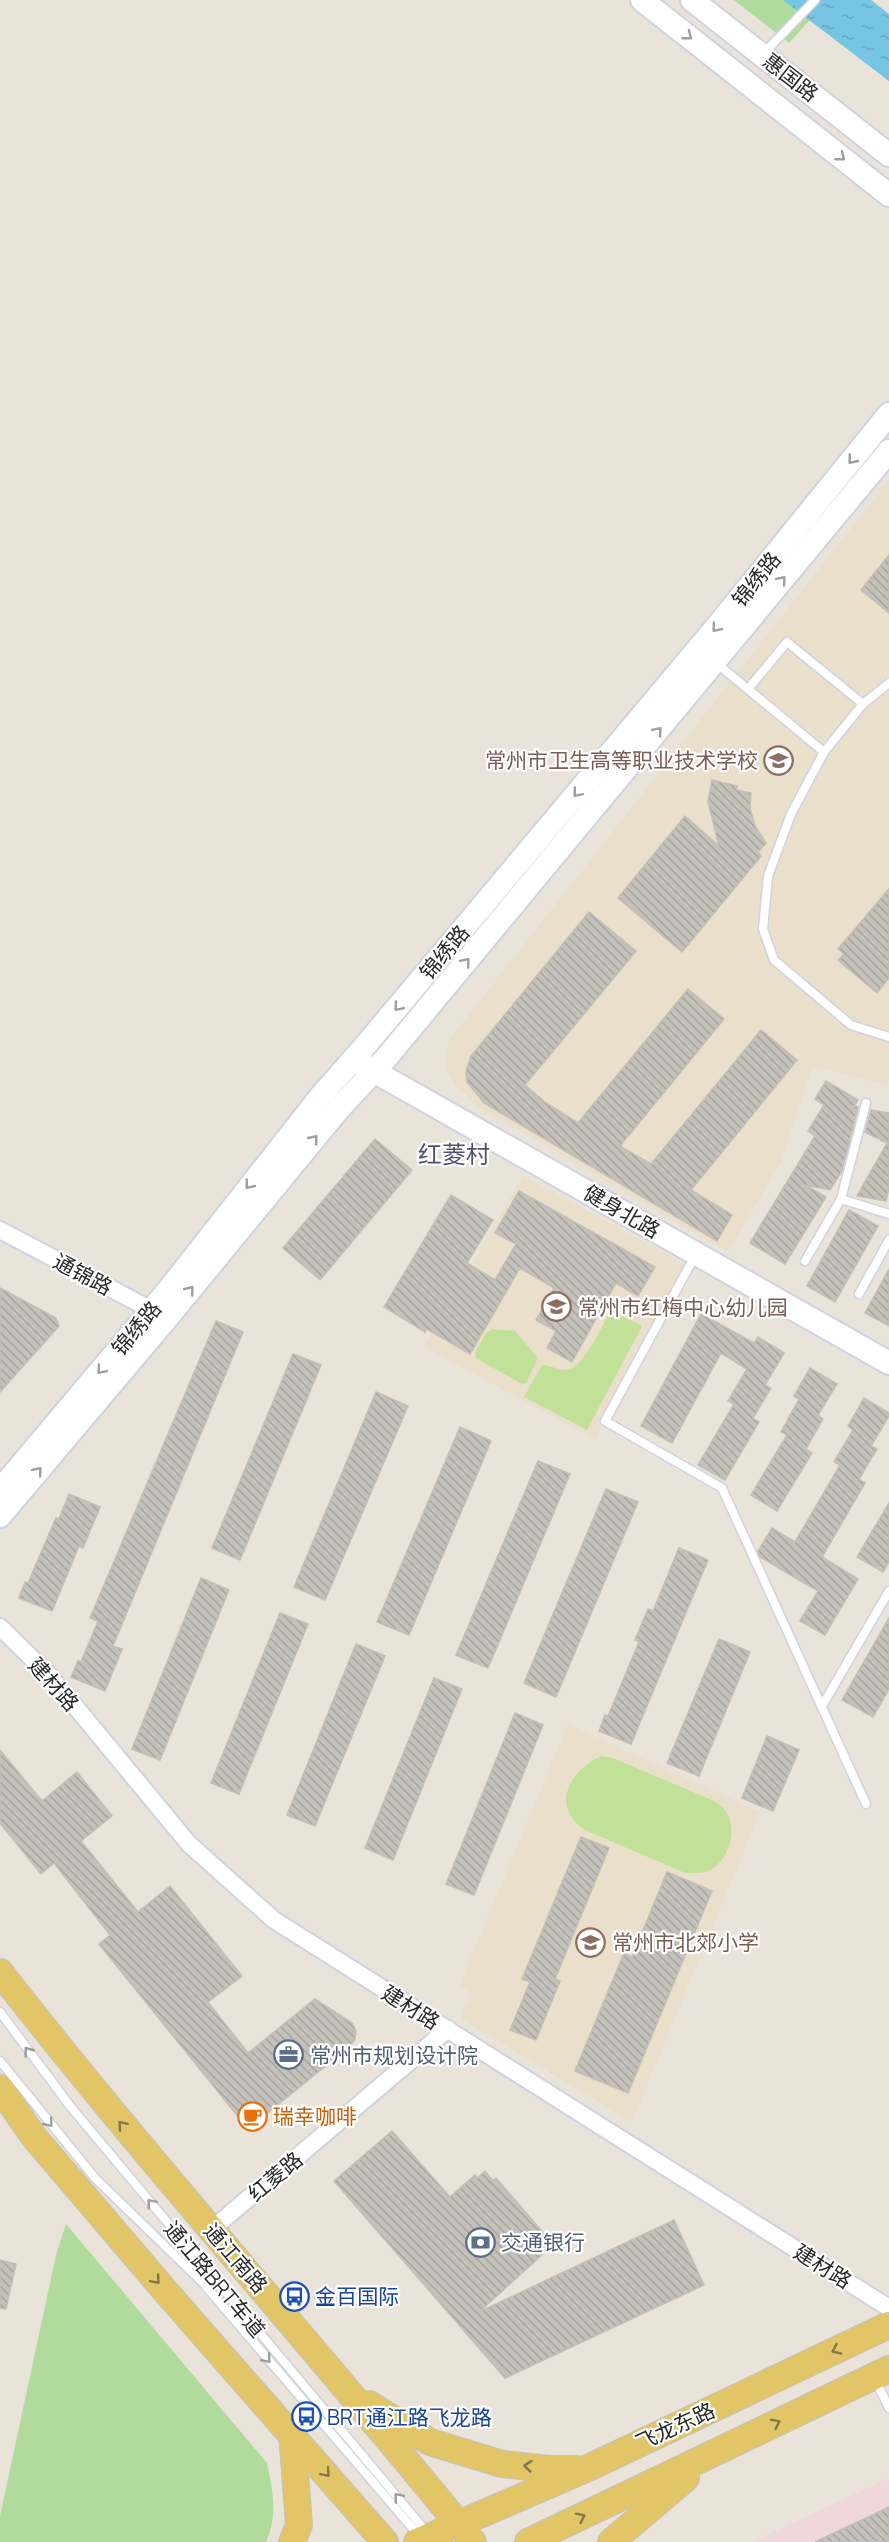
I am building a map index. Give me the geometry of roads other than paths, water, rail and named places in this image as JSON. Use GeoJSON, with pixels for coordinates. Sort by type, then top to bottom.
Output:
{"type":"FeatureCollection","features":[{"type":"Feature","properties":{"kind":"main road","name":"通江南路"},"geometry":{"type":"LineString","coordinates":[[0,1972],[111,2113],[351,2393],[466,2533]]}},
{"type":"Feature","properties":{"kind":"main road"},"geometry":{"type":"LineString","coordinates":[[0,2088],[34,2137],[385,2542]]}},
{"type":"Feature","properties":{"kind":"main road","name":"飞龙东路"},"geometry":{"type":"LineString","coordinates":[[426,2541],[466,2533],[586,2469],[889,2325]]}},
{"type":"Feature","properties":{"kind":"main road","name":"飞龙东路"},"geometry":{"type":"LineString","coordinates":[[528,2542],[881,2373]]}},
{"type":"Feature","properties":{"kind":"main road"},"geometry":{"type":"LineString","coordinates":[[351,2393],[430,2442],[502,2464],[550,2469],[586,2469]]}},
{"type":"Feature","properties":{"kind":"main road"},"geometry":{"type":"LineString","coordinates":[[292,2433],[299,2525],[292,2542]]}},
{"type":"Feature","properties":{"kind":"main road"},"geometry":{"type":"LineString","coordinates":[[611,2542],[649,2508],[724,2448]]}},
{"type":"Feature","properties":{"kind":"street"},"geometry":{"type":"LineString","coordinates":[[642,0],[889,195]]}},
{"type":"Feature","properties":{"kind":"street","name":"惠国路"},"geometry":{"type":"LineString","coordinates":[[692,0],[889,155]]}},
{"type":"Feature","properties":{"kind":"street","name":"锦绣路"},"geometry":{"type":"LineString","coordinates":[[0,1516],[159,1314],[255,1177],[718,625],[889,414]]}},
{"type":"Feature","properties":{"kind":"street","name":"锦绣路"},"geometry":{"type":"LineString","coordinates":[[0,1490],[375,1071],[889,451]]}},
{"type":"Feature","properties":{"kind":"street","name":"健身北路"},"geometry":{"type":"LineString","coordinates":[[354,1059],[889,1363]]}},
{"type":"Feature","properties":{"kind":"street","name":"通锦路"},"geometry":{"type":"LineString","coordinates":[[0,1230],[159,1314]]}},
{"type":"Feature","properties":{"kind":"street","name":"建材路"},"geometry":{"type":"LineString","coordinates":[[0,1627],[50,1676],[189,1844],[274,1920],[889,2308]]}},
{"type":"Feature","properties":{"kind":"street","name":"红菱路"},"geometry":{"type":"LineString","coordinates":[[212,2230],[448,2029]]}},
{"type":"Feature","properties":{"kind":"lane"},"geometry":{"type":"LineString","coordinates":[[762,55],[815,0]]}},
{"type":"Feature","properties":{"kind":"lane"},"geometry":{"type":"LineString","coordinates":[[748,689],[787,642],[863,704]]}},
{"type":"Feature","properties":{"kind":"lane"},"geometry":{"type":"LineString","coordinates":[[714,662],[824,752]]}},
{"type":"Feature","properties":{"kind":"lane"},"geometry":{"type":"LineString","coordinates":[[889,683],[863,704],[824,752],[791,814],[768,876],[763,929],[774,960],[851,1025],[889,1037]]}},
{"type":"Feature","properties":{"kind":"lane"},"geometry":{"type":"LineString","coordinates":[[805,1260],[841,1199],[866,1103]]}},
{"type":"Feature","properties":{"kind":"lane"},"geometry":{"type":"LineString","coordinates":[[841,1199],[889,1214]]}},
{"type":"Feature","properties":{"kind":"lane"},"geometry":{"type":"LineString","coordinates":[[859,1294],[889,1240]]}},
{"type":"Feature","properties":{"kind":"lane"},"geometry":{"type":"LineString","coordinates":[[696,1253],[605,1421],[722,1488],[866,1804]]}},
{"type":"Feature","properties":{"kind":"lane"},"geometry":{"type":"LineString","coordinates":[[822,1706],[889,1591]]}},
{"type":"Feature","properties":{"kind":"lane","name":"通江路BRT车道"},"geometry":{"type":"LineString","coordinates":[[0,2012],[70,2106],[426,2541]]}},
{"type":"Feature","properties":{"kind":"lane","name":"通江路BRT车道"},"geometry":{"type":"LineString","coordinates":[[0,2061],[95,2178],[203,2283],[426,2541]]}},
{"type":"Feature","properties":{"kind":"lane"},"geometry":{"type":"LineString","coordinates":[[881,2373],[889,2408]]}},
{"type":"Feature","properties":{"kind":"water"},"geometry":{"type":"Polygon","coordinates":[[[783,0],[871,0],[889,14],[889,81],[783,0]]]}},
{"type":"Feature","properties":{"kind":"place","name":"常州市卫生高等职业技术学校"},"geometry":{"type":"Point","coordinates":[779,760]}},
{"type":"Feature","properties":{"kind":"place","name":"常州市红梅中心幼儿园"},"geometry":{"type":"Point","coordinates":[557,1307]}},
{"type":"Feature","properties":{"kind":"place","name":"常州市北郊小学"},"geometry":{"type":"Point","coordinates":[591,1942]}},
{"type":"Feature","properties":{"kind":"place","name":"常州市规划设计院"},"geometry":{"type":"Point","coordinates":[289,2055]}},
{"type":"Feature","properties":{"kind":"place","name":"瑞幸咖啡"},"geometry":{"type":"Point","coordinates":[252,2116]}},
{"type":"Feature","properties":{"kind":"place","name":"交通银行"},"geometry":{"type":"Point","coordinates":[480,2242]}},
{"type":"Feature","properties":{"kind":"place","name":"金百国际"},"geometry":{"type":"Point","coordinates":[294,2296]}},
{"type":"Feature","properties":{"kind":"place","name":"BRT通江路飞龙路"},"geometry":{"type":"Point","coordinates":[306,2417]}},
{"type":"Feature","properties":{"kind":"district","name":"红菱村"},"geometry":{"type":"Point","coordinates":[454,1153]}}]}
